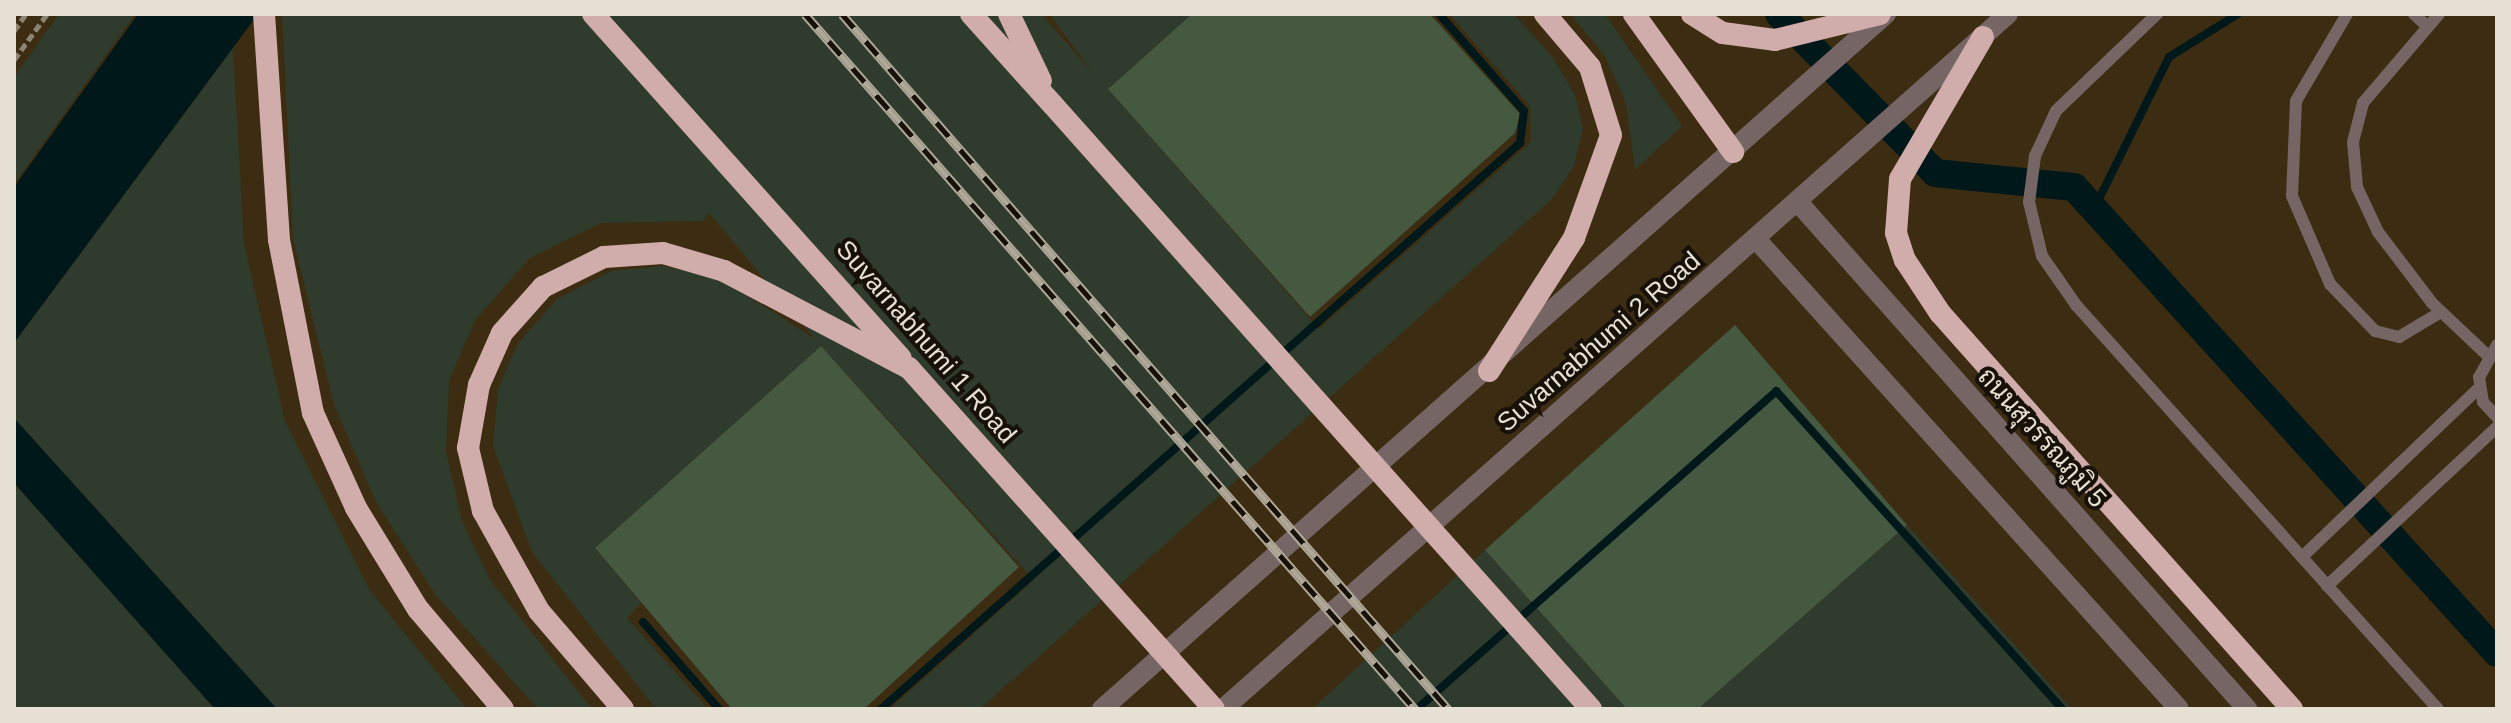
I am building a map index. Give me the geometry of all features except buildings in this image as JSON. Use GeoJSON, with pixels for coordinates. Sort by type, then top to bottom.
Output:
{"type":"FeatureCollection","features":[{"type":"Feature","properties":{"kind":"highway"},"geometry":{"type":"LineString","coordinates":[[264,14],[279,240],[313,413],[356,508],[418,609],[503,709]]}},
{"type":"Feature","properties":{"kind":"highway","name":"Suvarnabhumi 1 Road"},"geometry":{"type":"LineString","coordinates":[[593,14],[1214,709]]}},
{"type":"Feature","properties":{"kind":"highway"},"geometry":{"type":"LineString","coordinates":[[971,14],[1591,709]]}},
{"type":"Feature","properties":{"kind":"highway"},"geometry":{"type":"LineString","coordinates":[[1009,14],[1053,105]]}},
{"type":"Feature","properties":{"kind":"highway"},"geometry":{"type":"LineString","coordinates":[[1489,371],[1574,238],[1611,135],[1590,67],[1545,14]]}},
{"type":"Feature","properties":{"kind":"highway"},"geometry":{"type":"LineString","coordinates":[[1634,14],[1733,152]]}},
{"type":"Feature","properties":{"kind":"highway"},"geometry":{"type":"LineString","coordinates":[[1692,14],[1723,33],[1775,40],[1880,14]]}},
{"type":"Feature","properties":{"kind":"highway"},"geometry":{"type":"LineString","coordinates":[[1983,37],[1900,179],[1896,233],[1905,260],[1940,313],[2292,709]]}},
{"type":"Feature","properties":{"kind":"highway"},"geometry":{"type":"LineString","coordinates":[[623,709],[594,680],[510,564],[483,511],[468,448],[479,385],[502,333],[543,287],[604,257],[663,253],[737,277],[909,368]]}},
{"type":"Feature","properties":{"kind":"street","name":"Suvarnabhumi 2 Road"},"geometry":{"type":"LineString","coordinates":[[1102,709],[1489,371],[1886,14]]}},
{"type":"Feature","properties":{"kind":"street","name":"Suvarnabhumi 2 Road"},"geometry":{"type":"LineString","coordinates":[[1223,709],[2008,14]]}},
{"type":"Feature","properties":{"kind":"street","name":"ถนนสุวรรณภูมิ 5"},"geometry":{"type":"LineString","coordinates":[[1797,201],[2247,709]]}},
{"type":"Feature","properties":{"kind":"street"},"geometry":{"type":"LineString","coordinates":[[1756,239],[2179,709]]}},
{"type":"Feature","properties":{"kind":"lane"},"geometry":{"type":"LineString","coordinates":[[2157,14],[2096,67],[2045,133],[2029,202],[2042,256],[2076,305],[2438,709]]}},
{"type":"Feature","properties":{"kind":"lane"},"geometry":{"type":"LineString","coordinates":[[2347,14],[2296,101],[2289,141],[2300,222],[2330,284],[2375,331],[2399,337],[2441,312]]}},
{"type":"Feature","properties":{"kind":"lane"},"geometry":{"type":"LineString","coordinates":[[2414,14],[2426,25]]}},
{"type":"Feature","properties":{"kind":"lane"},"geometry":{"type":"LineString","coordinates":[[2439,14],[2426,25],[2363,103],[2353,142],[2357,187],[2378,232],[2441,312],[2487,355]]}},
{"type":"Feature","properties":{"kind":"lane"},"geometry":{"type":"LineString","coordinates":[[2302,557],[2479,388],[2487,355],[2497,345]]}},
{"type":"Feature","properties":{"kind":"lane"},"geometry":{"type":"LineString","coordinates":[[2479,388],[2497,417]]}},
{"type":"Feature","properties":{"kind":"lane"},"geometry":{"type":"LineString","coordinates":[[2327,586],[2497,427]]}},
{"type":"Feature","properties":{"kind":"path"},"geometry":{"type":"LineString","coordinates":[[14,31],[26,14]]}},
{"type":"Feature","properties":{"kind":"path"},"geometry":{"type":"LineString","coordinates":[[14,60],[47,14]]}},
{"type":"Feature","properties":{"kind":"shaded area"},"geometry":{"type":"Polygon","coordinates":[[[14,14],[2497,14],[2497,709],[14,709],[14,14]]]}},
{"type":"Feature","properties":{"kind":"green space"},"geometry":{"type":"Polygon","coordinates":[[[59,14],[135,14],[14,184],[14,77],[59,14]]]}},
{"type":"Feature","properties":{"kind":"green space"},"geometry":{"type":"Polygon","coordinates":[[[282,14],[1041,14],[1095,75],[1049,14],[1192,14],[1108,89],[1319,329],[1531,142],[1530,106],[1449,14],[1514,14],[1554,59],[1575,95],[1583,129],[1574,166],[1552,199],[980,709],[890,709],[1034,580],[821,346],[595,548],[641,603],[627,618],[708,709],[656,709],[532,552],[493,446],[498,389],[518,343],[557,299],[611,271],[663,266],[721,279],[815,339],[709,213],[703,221],[601,223],[530,258],[475,320],[449,381],[446,452],[462,521],[490,580],[592,709],[538,709],[435,594],[376,502],[334,405],[293,238],[282,14]]]}},
{"type":"Feature","properties":{"kind":"green space"},"geometry":{"type":"Polygon","coordinates":[[[1192,14],[1430,14],[1520,114],[1515,133],[1310,317],[1108,89],[1192,14]]]}},
{"type":"Feature","properties":{"kind":"green space"},"geometry":{"type":"Polygon","coordinates":[[[1570,14],[1605,14],[1682,126],[1635,170],[1626,103],[1605,56],[1570,14]]]}},
{"type":"Feature","properties":{"kind":"green space"},"geometry":{"type":"Polygon","coordinates":[[[233,48],[244,244],[285,421],[370,591],[467,709],[277,709],[14,418],[14,343],[233,48]]]}},
{"type":"Feature","properties":{"kind":"green space"},"geometry":{"type":"Polygon","coordinates":[[[1735,325],[1907,525],[1698,709],[1627,709],[1485,550],[1735,325]]]}},
{"type":"Feature","properties":{"kind":"green space"},"geometry":{"type":"Polygon","coordinates":[[[821,346],[1019,567],[864,709],[732,709],[595,548],[821,346]]]}},
{"type":"Feature","properties":{"kind":"green space"},"geometry":{"type":"Polygon","coordinates":[[[14,483],[215,709],[14,709],[14,483]]]}},
{"type":"Feature","properties":{"kind":"green space"},"geometry":{"type":"Polygon","coordinates":[[[1907,525],[2072,709],[1698,709],[1907,525]]]}},
{"type":"Feature","properties":{"kind":"green space"},"geometry":{"type":"Polygon","coordinates":[[[1485,550],[1627,709],[1312,709],[1485,550]]]}},
{"type":"Feature","properties":{"kind":"water"},"geometry":{"type":"Polygon","coordinates":[[[138,14],[258,14],[14,343],[14,187],[138,14]]]}},
{"type":"Feature","properties":{"kind":"water"},"geometry":{"type":"Polygon","coordinates":[[[14,418],[277,709],[215,709],[14,483],[14,418]]]}},
{"type":"Feature","properties":{"kind":"waterway"},"geometry":{"type":"LineString","coordinates":[[881,709],[1520,143],[1524,111],[1439,14]]}},
{"type":"Feature","properties":{"kind":"waterway"},"geometry":{"type":"LineString","coordinates":[[1779,14],[1935,173],[2074,187],[2497,653]]}},
{"type":"Feature","properties":{"kind":"waterway"},"geometry":{"type":"LineString","coordinates":[[2094,209],[2169,57],[2238,14]]}},
{"type":"Feature","properties":{"kind":"waterway"},"geometry":{"type":"LineString","coordinates":[[1417,709],[1776,391],[2062,709]]}},
{"type":"Feature","properties":{"kind":"waterway"},"geometry":{"type":"LineString","coordinates":[[643,622],[719,709]]}},
{"type":"Feature","properties":{"kind":"railway"},"geometry":{"type":"LineString","coordinates":[[805,14],[1415,709]]}},
{"type":"Feature","properties":{"kind":"railway"},"geometry":{"type":"LineString","coordinates":[[842,14],[1448,709]]}}]}
